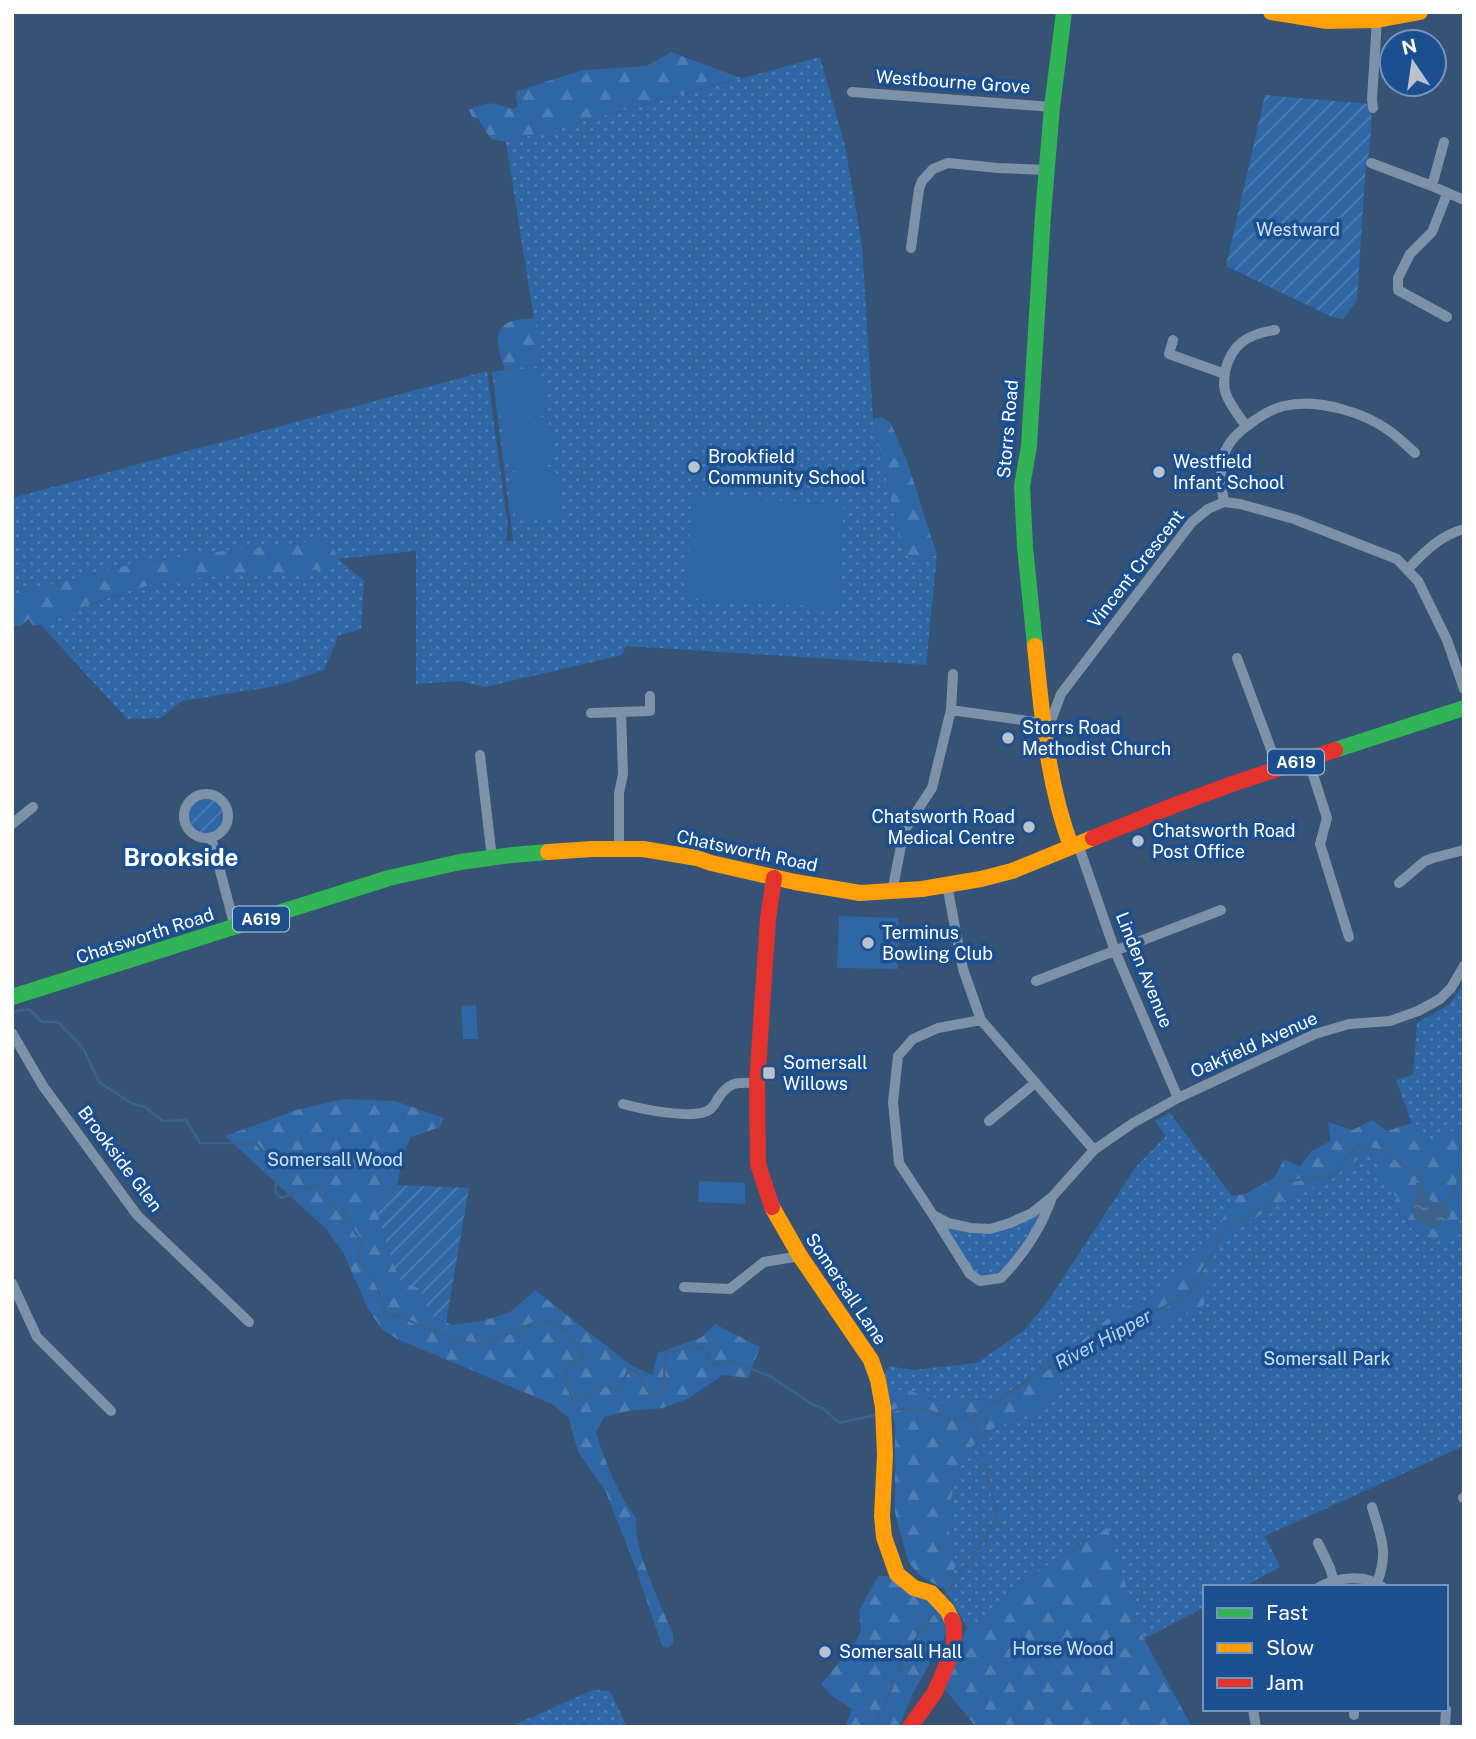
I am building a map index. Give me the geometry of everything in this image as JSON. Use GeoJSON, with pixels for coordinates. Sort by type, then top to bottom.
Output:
{"type":"FeatureCollection","features":[{"type":"Feature","properties":{"kind":"main road","name":"Storrs Road"},"geometry":{"type":"LineString","coordinates":[[1065,12],[1052,107],[1028,446],[1022,486],[1025,547],[1044,729],[1061,820],[1076,849]]}},
{"type":"Feature","properties":{"kind":"main road"},"geometry":{"type":"LineString","coordinates":[[1274,13],[1327,21],[1377,20],[1420,12]]}},
{"type":"Feature","properties":{"kind":"main road","name":"Chatsworth Road"},"geometry":{"type":"LineString","coordinates":[[12,997],[389,878],[423,869],[492,858],[572,850],[649,850],[697,858],[774,878],[860,892],[892,892],[981,879],[1076,849],[1175,804],[1464,708]]}},
{"type":"Feature","properties":{"kind":"main road","name":"Somersall Lane"},"geometry":{"type":"LineString","coordinates":[[774,878],[768,919],[757,1083],[758,1164],[769,1203],[800,1256],[871,1360],[880,1386],[885,1430],[884,1536],[897,1574],[914,1588],[931,1593],[947,1609],[954,1625],[954,1648],[935,1692],[910,1727]]}},
{"type":"Feature","properties":{"kind":"street"},"geometry":{"type":"LineString","coordinates":[[1373,108],[1377,20]]}},
{"type":"Feature","properties":{"kind":"street","name":"Westbourne Grove"},"geometry":{"type":"LineString","coordinates":[[852,92],[1052,107]]}},
{"type":"Feature","properties":{"kind":"street"},"geometry":{"type":"LineString","coordinates":[[1432,186],[1444,142]]}},
{"type":"Feature","properties":{"kind":"street"},"geometry":{"type":"LineString","coordinates":[[911,248],[919,189],[922,181],[933,169],[948,163],[1047,170]]}},
{"type":"Feature","properties":{"kind":"street"},"geometry":{"type":"LineString","coordinates":[[1371,163],[1464,200]]}},
{"type":"Feature","properties":{"kind":"street"},"geometry":{"type":"LineString","coordinates":[[1447,194],[1432,232],[1410,254],[1398,278],[1398,290],[1447,317]]}},
{"type":"Feature","properties":{"kind":"street"},"geometry":{"type":"LineString","coordinates":[[1246,426],[1226,394],[1223,382],[1228,358],[1243,340],[1259,332],[1275,330]]}},
{"type":"Feature","properties":{"kind":"street"},"geometry":{"type":"LineString","coordinates":[[1173,340],[1169,354],[1225,374]]}},
{"type":"Feature","properties":{"kind":"street"},"geometry":{"type":"LineString","coordinates":[[1415,453],[1389,430],[1355,413],[1314,403],[1283,406],[1258,417],[1230,441],[1223,454],[1220,484],[1224,502],[1294,519],[1397,559],[1418,581],[1447,640],[1464,689]]}},
{"type":"Feature","properties":{"kind":"street","name":"Vincent Crescent"},"geometry":{"type":"LineString","coordinates":[[1044,729],[1062,694],[1192,522],[1208,509],[1224,502]]}},
{"type":"Feature","properties":{"kind":"street"},"geometry":{"type":"LineString","coordinates":[[1408,569],[1426,550],[1452,532],[1464,529]]}},
{"type":"Feature","properties":{"kind":"street"},"geometry":{"type":"LineString","coordinates":[[1237,658],[1278,768]]}},
{"type":"Feature","properties":{"kind":"street"},"geometry":{"type":"LineString","coordinates":[[892,892],[904,831],[932,788],[951,710],[953,674]]}},
{"type":"Feature","properties":{"kind":"street"},"geometry":{"type":"LineString","coordinates":[[591,713],[650,711],[650,696]]}},
{"type":"Feature","properties":{"kind":"street"},"geometry":{"type":"LineString","coordinates":[[951,710],[1044,729]]}},
{"type":"Feature","properties":{"kind":"street"},"geometry":{"type":"LineString","coordinates":[[619,848],[619,793],[623,774],[621,712]]}},
{"type":"Feature","properties":{"kind":"street"},"geometry":{"type":"LineString","coordinates":[[480,755],[492,858]]}},
{"type":"Feature","properties":{"kind":"street"},"geometry":{"type":"LineString","coordinates":[[1308,759],[1327,817],[1320,844],[1349,937]]}},
{"type":"Feature","properties":{"kind":"street"},"geometry":{"type":"LineString","coordinates":[[210,794],[223,802],[226,808],[227,818],[223,830],[211,838],[197,836],[191,832],[184,820],[186,806],[195,796],[210,794]]}},
{"type":"Feature","properties":{"kind":"street"},"geometry":{"type":"LineString","coordinates":[[12,824],[33,807]]}},
{"type":"Feature","properties":{"kind":"street"},"geometry":{"type":"LineString","coordinates":[[211,838],[234,927]]}},
{"type":"Feature","properties":{"kind":"street","name":"Linden Avenue"},"geometry":{"type":"LineString","coordinates":[[1076,849],[1115,951],[1178,1098]]}},
{"type":"Feature","properties":{"kind":"street"},"geometry":{"type":"LineString","coordinates":[[1399,883],[1433,858],[1463,853]]}},
{"type":"Feature","properties":{"kind":"street"},"geometry":{"type":"LineString","coordinates":[[933,1215],[948,1223],[971,1228],[990,1229],[1010,1223],[1032,1213],[1052,1197],[1094,1150],[981,1020],[963,969],[947,885]]}},
{"type":"Feature","properties":{"kind":"street"},"geometry":{"type":"LineString","coordinates":[[1036,981],[1221,910]]}},
{"type":"Feature","properties":{"kind":"street","name":"Oakfield Avenue"},"geometry":{"type":"LineString","coordinates":[[1094,1150],[1133,1123],[1178,1098],[1315,1034],[1349,1024],[1390,1021],[1418,1011],[1440,999],[1451,988],[1464,966]]}},
{"type":"Feature","properties":{"kind":"street"},"geometry":{"type":"LineString","coordinates":[[981,1020],[939,1028],[913,1039],[898,1056],[893,1102],[899,1163],[971,1274],[980,1281],[1001,1278],[1017,1262],[1047,1213],[1052,1197]]}},
{"type":"Feature","properties":{"kind":"street","name":"Brookside Glen"},"geometry":{"type":"LineString","coordinates":[[12,1032],[43,1086],[137,1215],[248,1322]]}},
{"type":"Feature","properties":{"kind":"street"},"geometry":{"type":"LineString","coordinates":[[623,1104],[642,1110],[702,1113],[713,1107],[731,1084],[757,1083]]}},
{"type":"Feature","properties":{"kind":"street"},"geometry":{"type":"LineString","coordinates":[[989,1121],[1035,1083]]}},
{"type":"Feature","properties":{"kind":"street"},"geometry":{"type":"LineString","coordinates":[[684,1287],[730,1289],[764,1262],[800,1256]]}},
{"type":"Feature","properties":{"kind":"street"},"geometry":{"type":"LineString","coordinates":[[12,1283],[37,1337],[111,1411]]}},
{"type":"Feature","properties":{"kind":"street"},"geometry":{"type":"LineString","coordinates":[[1326,1585],[1353,1578],[1380,1585],[1384,1545],[1372,1507]]}},
{"type":"Feature","properties":{"kind":"street"},"geometry":{"type":"LineString","coordinates":[[1318,1543],[1334,1582]]}},
{"type":"Feature","properties":{"kind":"green space"},"geometry":{"type":"Polygon","coordinates":[[[671,52],[741,78],[506,142],[491,139],[469,110],[491,104],[513,109],[518,106],[517,91],[583,70],[647,66],[671,52]]]}},
{"type":"Feature","properties":{"kind":"green space","name":"Brookfield Community School"},"geometry":{"type":"Polygon","coordinates":[[[820,57],[845,146],[862,245],[873,419],[896,523],[921,559],[937,555],[926,665],[626,646],[622,655],[485,687],[460,681],[416,684],[416,551],[338,559],[364,581],[361,629],[337,636],[324,670],[277,686],[182,701],[161,718],[127,719],[41,625],[139,587],[181,579],[239,574],[271,575],[326,540],[128,565],[12,595],[12,498],[487,371],[508,527],[506,541],[513,541],[492,372],[541,364],[506,142],[820,57]]]}},
{"type":"Feature","properties":{"kind":"green space","name":"Westward"},"geometry":{"type":"Polygon","coordinates":[[[1265,95],[1370,104],[1371,130],[1365,176],[1357,300],[1343,319],[1332,317],[1226,266],[1265,95]]]}},
{"type":"Feature","properties":{"kind":"green space"},"geometry":{"type":"Polygon","coordinates":[[[535,318],[541,364],[505,370],[498,345],[502,327],[513,321],[535,318]]]}},
{"type":"Feature","properties":{"kind":"green space"},"geometry":{"type":"Polygon","coordinates":[[[541,367],[547,415],[501,421],[495,374],[541,367]]]}},
{"type":"Feature","properties":{"kind":"green space"},"geometry":{"type":"Polygon","coordinates":[[[548,416],[554,464],[509,470],[502,423],[548,416]]]}},
{"type":"Feature","properties":{"kind":"green space"},"geometry":{"type":"Polygon","coordinates":[[[882,417],[891,424],[907,461],[937,555],[921,559],[903,555],[873,419],[882,417]]]}},
{"type":"Feature","properties":{"kind":"green space"},"geometry":{"type":"Polygon","coordinates":[[[555,466],[562,515],[516,521],[509,473],[555,466]]]}},
{"type":"Feature","properties":{"kind":"green space"},"geometry":{"type":"Polygon","coordinates":[[[692,495],[844,505],[838,608],[686,598],[692,495]]]}},
{"type":"Feature","properties":{"kind":"green space"},"geometry":{"type":"Polygon","coordinates":[[[326,540],[335,553],[333,568],[165,582],[110,597],[41,625],[33,626],[29,619],[20,626],[12,626],[12,595],[128,565],[326,540]]]}},
{"type":"Feature","properties":{"kind":"green space"},"geometry":{"type":"Polygon","coordinates":[[[205,798],[218,803],[223,816],[218,829],[205,834],[192,829],[187,816],[192,803],[205,798]]]}},
{"type":"Feature","properties":{"kind":"green space","name":"Terminus Bowling Club"},"geometry":{"type":"Polygon","coordinates":[[[839,916],[899,918],[898,969],[837,968],[839,916]]]}},
{"type":"Feature","properties":{"kind":"green space"},"geometry":{"type":"Polygon","coordinates":[[[1464,983],[1464,1125],[1427,1146],[1412,1123],[1396,1080],[1413,1075],[1417,1023],[1449,1005],[1464,983]]]}},
{"type":"Feature","properties":{"kind":"green space"},"geometry":{"type":"Polygon","coordinates":[[[476,1005],[478,1039],[463,1039],[461,1006],[476,1005]]]}},
{"type":"Feature","properties":{"kind":"green space","name":"Somersall Wood"},"geometry":{"type":"Polygon","coordinates":[[[343,1099],[395,1101],[444,1118],[440,1127],[411,1137],[403,1156],[397,1185],[375,1201],[387,1246],[400,1280],[420,1289],[432,1316],[452,1325],[482,1321],[510,1312],[535,1290],[632,1366],[652,1375],[658,1353],[702,1337],[715,1324],[760,1347],[748,1378],[723,1375],[689,1398],[663,1408],[628,1411],[604,1417],[596,1432],[612,1477],[636,1518],[636,1531],[643,1560],[673,1635],[673,1644],[667,1648],[662,1646],[634,1563],[605,1490],[578,1452],[569,1418],[552,1404],[397,1339],[382,1329],[368,1309],[343,1252],[326,1229],[225,1136],[296,1110],[343,1099]]]}},
{"type":"Feature","properties":{"kind":"green space","name":"Somersall Park"},"geometry":{"type":"Polygon","coordinates":[[[1170,1113],[1232,1196],[1254,1219],[1278,1203],[1330,1179],[1360,1158],[1373,1156],[1397,1198],[1400,1213],[1411,1228],[1431,1239],[1455,1230],[1464,1213],[1464,1446],[1265,1536],[1280,1567],[1247,1585],[1203,1585],[1203,1608],[1144,1639],[1106,1527],[1008,1592],[985,1620],[967,1627],[944,1589],[956,1566],[949,1533],[950,1506],[955,1479],[965,1453],[992,1429],[1033,1413],[1078,1362],[1203,1305],[1195,1258],[1147,1300],[1119,1309],[1079,1343],[1070,1343],[1021,1384],[990,1403],[975,1399],[944,1404],[908,1390],[888,1391],[885,1373],[890,1366],[912,1370],[977,1363],[1023,1331],[1046,1304],[1135,1168],[1166,1136],[1155,1121],[1170,1113]]]}},
{"type":"Feature","properties":{"kind":"green space"},"geometry":{"type":"Polygon","coordinates":[[[1372,1120],[1387,1131],[1412,1123],[1427,1145],[1464,1125],[1464,1213],[1455,1230],[1446,1238],[1431,1239],[1411,1228],[1400,1213],[1397,1198],[1373,1156],[1360,1158],[1330,1179],[1278,1203],[1232,1234],[1215,1253],[1204,1305],[1078,1362],[1033,1413],[992,1429],[965,1453],[955,1479],[950,1506],[949,1533],[956,1566],[944,1589],[920,1576],[909,1563],[895,1512],[895,1427],[888,1391],[908,1390],[944,1404],[975,1399],[990,1403],[1021,1385],[1070,1343],[1079,1343],[1119,1309],[1147,1300],[1177,1276],[1195,1258],[1222,1221],[1232,1196],[1245,1194],[1275,1177],[1284,1159],[1300,1167],[1311,1151],[1331,1141],[1328,1122],[1353,1130],[1372,1120]]]}},
{"type":"Feature","properties":{"kind":"green space"},"geometry":{"type":"Polygon","coordinates":[[[699,1181],[745,1183],[745,1204],[698,1202],[699,1181]]]}},
{"type":"Feature","properties":{"kind":"green space"},"geometry":{"type":"Polygon","coordinates":[[[397,1185],[469,1188],[446,1322],[431,1316],[420,1289],[400,1280],[387,1246],[375,1201],[397,1185]]]}},
{"type":"Feature","properties":{"kind":"green space"},"geometry":{"type":"Polygon","coordinates":[[[1040,1211],[1043,1214],[1006,1269],[994,1276],[983,1277],[973,1272],[945,1229],[948,1227],[973,1233],[996,1232],[1040,1211]]]}},
{"type":"Feature","properties":{"kind":"green space","name":"Horse Wood"},"geometry":{"type":"Polygon","coordinates":[[[1107,1527],[1144,1639],[1192,1727],[976,1727],[944,1688],[967,1627],[985,1620],[1008,1592],[1107,1527]]]}},
{"type":"Feature","properties":{"kind":"green space"},"geometry":{"type":"Polygon","coordinates":[[[878,1576],[889,1576],[930,1599],[942,1613],[948,1631],[913,1693],[898,1727],[845,1727],[852,1709],[832,1696],[821,1684],[853,1646],[861,1631],[859,1611],[878,1576]]]}},
{"type":"Feature","properties":{"kind":"green space"},"geometry":{"type":"Polygon","coordinates":[[[593,1690],[610,1691],[627,1727],[509,1727],[593,1690]]]}},
{"type":"Feature","properties":{"kind":"water"},"geometry":{"type":"Polygon","coordinates":[[[1418,1177],[1430,1200],[1438,1205],[1447,1201],[1450,1216],[1435,1229],[1416,1220],[1410,1211],[1415,1201],[1418,1177]]]}},
{"type":"Feature","properties":{"kind":"waterway"},"geometry":{"type":"LineString","coordinates":[[12,1012],[29,1009],[42,1022],[58,1022],[83,1048],[99,1082],[131,1103],[145,1107],[163,1121],[186,1120],[200,1143],[256,1143],[267,1157],[280,1158],[275,1192],[281,1198],[317,1185],[325,1192],[329,1207],[343,1208],[347,1221],[362,1242],[358,1258],[377,1285],[386,1316],[403,1317],[453,1340],[482,1345],[543,1319],[567,1331],[585,1358],[567,1365],[565,1382],[575,1403],[606,1385],[618,1390],[629,1369],[637,1372],[649,1393],[657,1395],[668,1385],[664,1375],[666,1352],[693,1346],[705,1349],[711,1364],[736,1362],[771,1377],[813,1405],[823,1408],[839,1423],[876,1415]]}},
{"type":"Feature","properties":{"kind":"waterway","name":"River Hipper"},"geometry":{"type":"LineString","coordinates":[[945,1597],[998,1519],[974,1417],[1066,1357],[1189,1294],[1224,1232],[1266,1205],[1284,1182],[1333,1175],[1357,1146],[1379,1150],[1397,1160],[1418,1179]]}},
{"type":"Feature","properties":{"kind":"waterway","name":"River Hipper"},"geometry":{"type":"LineString","coordinates":[[1445,1203],[1464,1170]]}},
{"type":"Feature","properties":{"kind":"waterway"},"geometry":{"type":"LineString","coordinates":[[889,1412],[922,1408],[950,1419],[974,1417]]}},
{"type":"Feature","properties":{"kind":"waterway","name":"River Hipper"},"geometry":{"type":"LineString","coordinates":[[871,1727],[883,1709],[904,1656],[937,1608]]}},
{"type":"Feature","properties":{"kind":"traffic: fast"},"geometry":{"type":"LineString","coordinates":[[1035,646],[1022,486],[1029,446],[1052,107],[1064,12]]}},
{"type":"Feature","properties":{"kind":"traffic: fast"},"geometry":{"type":"LineString","coordinates":[[1335,750],[1464,708]]}},
{"type":"Feature","properties":{"kind":"traffic: fast"},"geometry":{"type":"LineString","coordinates":[[12,997],[389,878],[460,862],[548,852]]}},
{"type":"Feature","properties":{"kind":"traffic: slow"},"geometry":{"type":"LineString","coordinates":[[1271,12],[1327,21],[1377,20],[1420,12]]}},
{"type":"Feature","properties":{"kind":"traffic: slow"},"geometry":{"type":"LineString","coordinates":[[1035,646],[1051,773],[1071,846]]}},
{"type":"Feature","properties":{"kind":"traffic: slow"},"geometry":{"type":"LineString","coordinates":[[548,852],[643,849],[697,858],[795,882],[860,893],[922,889],[981,879],[1012,871],[1093,838]]}},
{"type":"Feature","properties":{"kind":"traffic: slow"},"geometry":{"type":"LineString","coordinates":[[772,1207],[800,1256],[871,1360],[878,1380],[883,1407],[885,1455],[882,1516],[884,1537],[897,1574],[914,1588],[931,1593],[947,1610],[952,1620]]}},
{"type":"Feature","properties":{"kind":"traffic: jam"},"geometry":{"type":"LineString","coordinates":[[1093,838],[1235,783],[1335,750]]}},
{"type":"Feature","properties":{"kind":"traffic: jam"},"geometry":{"type":"LineString","coordinates":[[772,1207],[758,1164],[757,1083],[768,919],[774,878]]}},
{"type":"Feature","properties":{"kind":"traffic: jam"},"geometry":{"type":"LineString","coordinates":[[910,1727],[935,1692],[954,1648],[952,1620]]}},
{"type":"Feature","properties":{"kind":"place","name":"Brookfield Community School"},"geometry":{"type":"Point","coordinates":[694,467]}},
{"type":"Feature","properties":{"kind":"place","name":"Westfield Infant School"},"geometry":{"type":"Point","coordinates":[1159,472]}},
{"type":"Feature","properties":{"kind":"place","name":"Storrs Road Methodist Church"},"geometry":{"type":"Point","coordinates":[1008,738]}},
{"type":"Feature","properties":{"kind":"place","name":"Chatsworth Road Medical Centre"},"geometry":{"type":"Point","coordinates":[1029,827]}},
{"type":"Feature","properties":{"kind":"place","name":"Chatsworth Road Post Office"},"geometry":{"type":"Point","coordinates":[1138,841]}},
{"type":"Feature","properties":{"kind":"place","name":"Terminus Bowling Club"},"geometry":{"type":"Point","coordinates":[868,943]}},
{"type":"Feature","properties":{"kind":"place","name":"Somersall Willows"},"geometry":{"type":"Point","coordinates":[769,1073]}},
{"type":"Feature","properties":{"kind":"place","name":"Somersall Hall"},"geometry":{"type":"Point","coordinates":[825,1652]}},
{"type":"Feature","properties":{"kind":"district","name":"Brookside"},"geometry":{"type":"Point","coordinates":[181,858]}}]}
